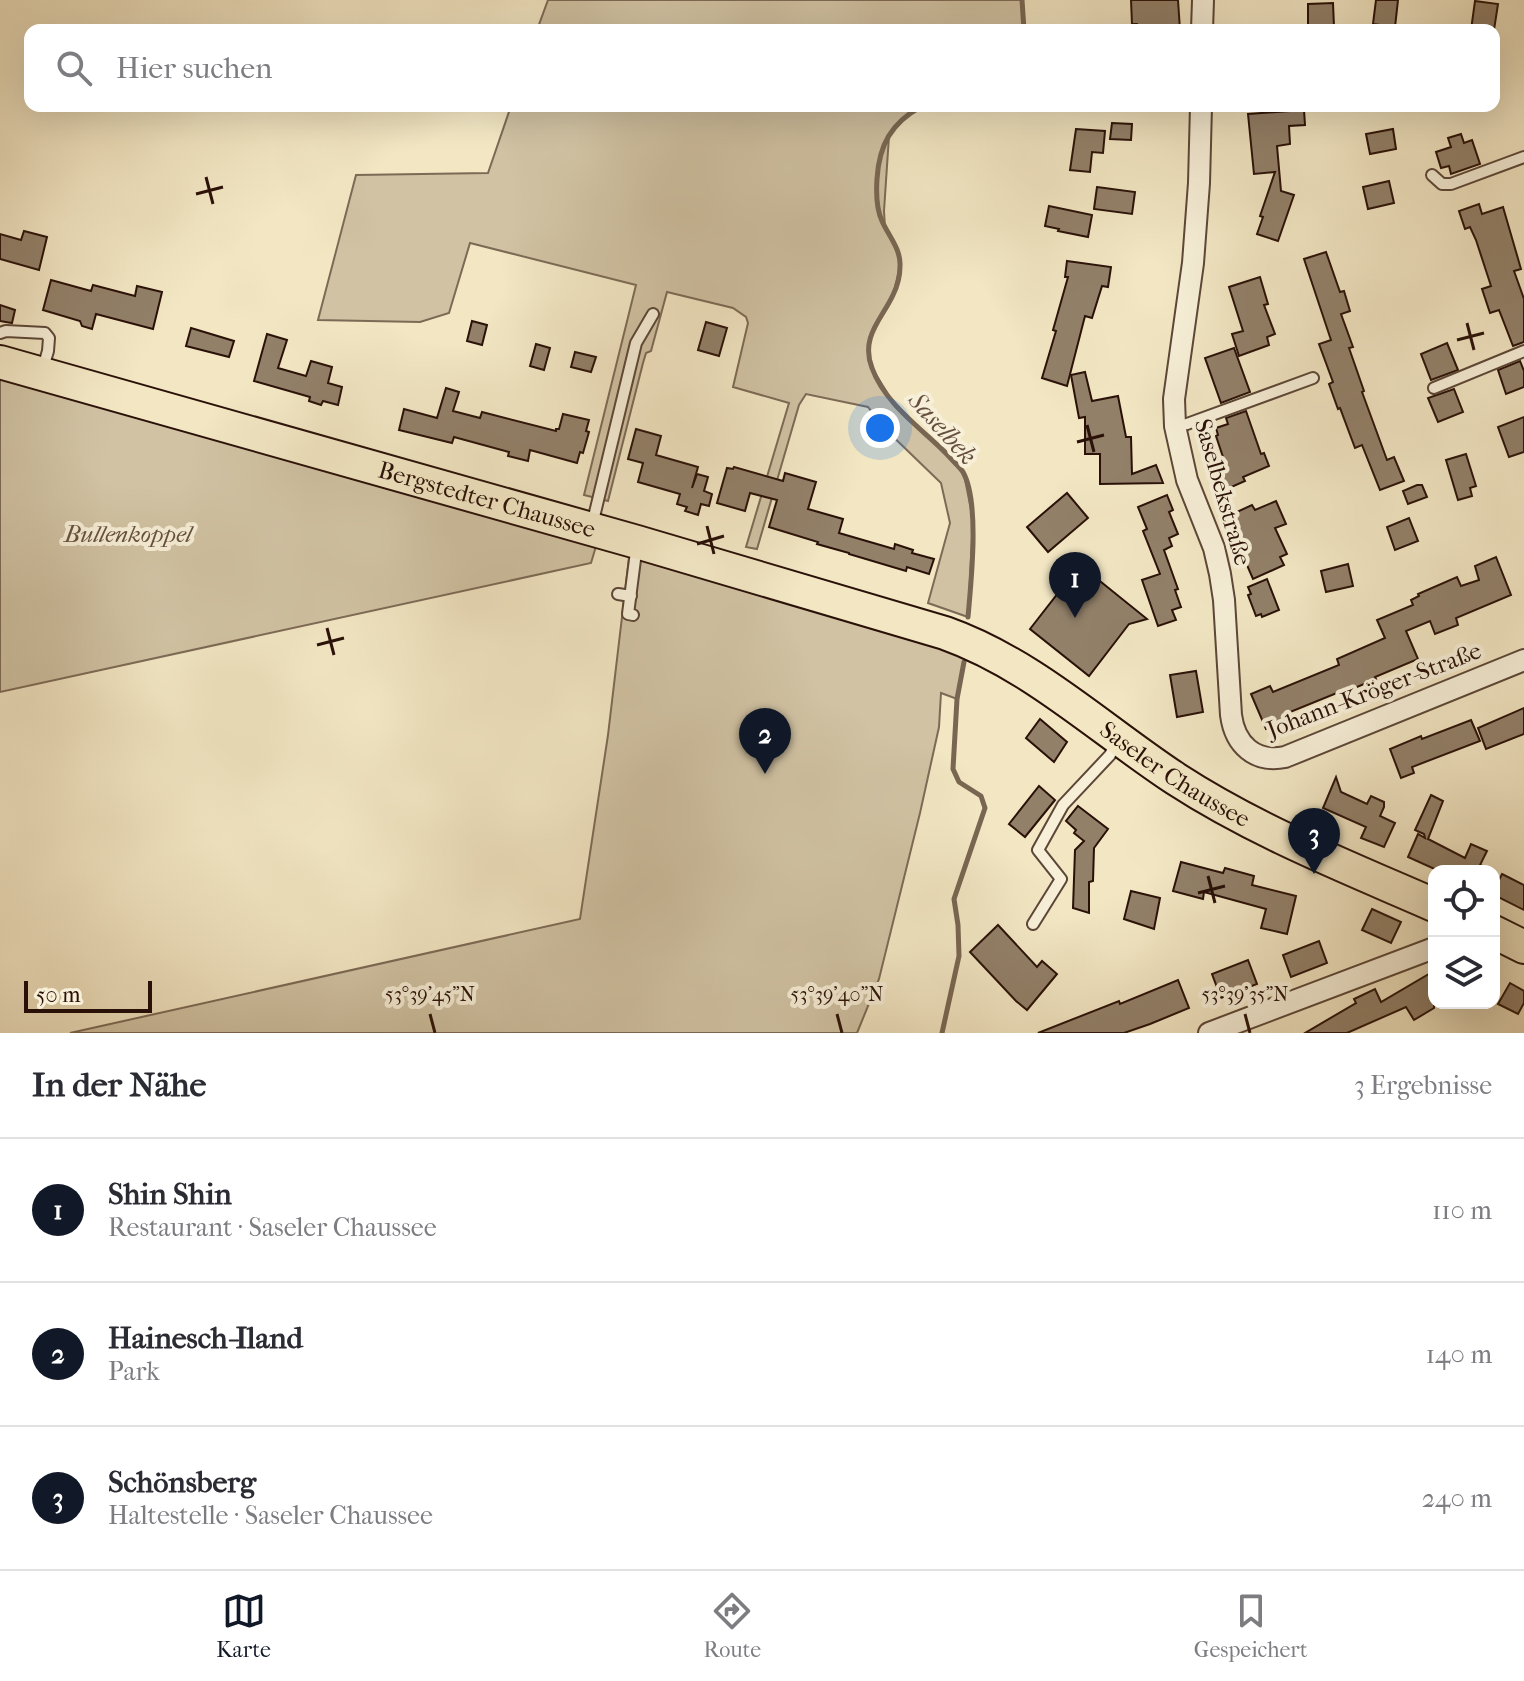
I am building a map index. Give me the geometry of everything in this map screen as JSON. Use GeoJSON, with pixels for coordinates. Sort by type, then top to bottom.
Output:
{"type":"FeatureCollection","features":[{"type":"Feature","properties":{"kind":"main road","name":"Bergstedter Chaussee"},"geometry":{"type":"LineString","coordinates":[[0,362],[637,542],[972,642]]}},
{"type":"Feature","properties":{"kind":"main road","name":"Saseler Chaussee"},"geometry":{"type":"LineString","coordinates":[[972,642],[1054,691],[1176,779],[1236,814],[1428,902]]}},
{"type":"Feature","properties":{"kind":"main road"},"geometry":{"type":"LineString","coordinates":[[1500,935],[1523,946]]}},
{"type":"Feature","properties":{"kind":"street"},"geometry":{"type":"LineString","coordinates":[[1202,24],[1203,0]]}},
{"type":"Feature","properties":{"kind":"street","name":"Saselbekstraße"},"geometry":{"type":"LineString","coordinates":[[1201,112],[1194,247],[1174,399],[1175,426],[1187,480],[1214,548],[1224,600],[1232,726],[1245,746]]}},
{"type":"Feature","properties":{"kind":"street","name":"Johann-Kröger-Straße"},"geometry":{"type":"LineString","coordinates":[[1245,746],[1265,758],[1285,757],[1524,660]]}},
{"type":"Feature","properties":{"kind":"street"},"geometry":{"type":"LineString","coordinates":[[1209,1033],[1428,950]]}},
{"type":"Feature","properties":{"kind":"lane"},"geometry":{"type":"LineString","coordinates":[[1432,175],[1442,184],[1451,184],[1524,157]]}},
{"type":"Feature","properties":{"kind":"lane"},"geometry":{"type":"LineString","coordinates":[[591,530],[636,343],[653,314]]}},
{"type":"Feature","properties":{"kind":"lane"},"geometry":{"type":"LineString","coordinates":[[0,333],[45,333],[49,338],[48,351],[41,374]]}},
{"type":"Feature","properties":{"kind":"lane"},"geometry":{"type":"LineString","coordinates":[[1434,388],[1524,351]]}},
{"type":"Feature","properties":{"kind":"lane"},"geometry":{"type":"LineString","coordinates":[[1175,426],[1313,378]]}},
{"type":"Feature","properties":{"kind":"lane"},"geometry":{"type":"LineString","coordinates":[[633,615],[628,614],[637,542]]}},
{"type":"Feature","properties":{"kind":"lane"},"geometry":{"type":"LineString","coordinates":[[618,594],[631,596]]}},
{"type":"Feature","properties":{"kind":"lane"},"geometry":{"type":"LineString","coordinates":[[1033,924],[1061,879],[1038,850],[1063,805],[1110,755],[1117,738]]}},
{"type":"Feature","properties":{"kind":"green space"},"geometry":{"type":"Polygon","coordinates":[[[548,0],[1022,0],[1025,24],[539,24],[548,0]]]}},
{"type":"Feature","properties":{"kind":"green space"},"geometry":{"type":"Polygon","coordinates":[[[509,112],[913,112],[889,136],[885,228],[900,257],[900,266],[893,296],[873,328],[869,354],[872,368],[891,399],[964,474],[973,520],[968,617],[928,603],[950,523],[941,483],[882,426],[868,407],[806,394],[799,405],[757,549],[746,547],[789,403],[733,387],[748,323],[746,317],[733,308],[667,292],[651,351],[646,353],[643,363],[608,501],[584,495],[636,285],[470,243],[449,313],[420,322],[318,320],[356,175],[488,173],[509,112]]]}},
{"type":"Feature","properties":{"kind":"green space","name":"Bullenkoppel"},"geometry":{"type":"Polygon","coordinates":[[[0,363],[600,533],[591,563],[0,692],[0,363]]]}},
{"type":"Feature","properties":{"kind":"green space"},"geometry":{"type":"Polygon","coordinates":[[[631,541],[965,651],[957,699],[941,693],[939,727],[879,979],[857,1033],[70,1033],[580,919],[608,735],[631,541]]]}},
{"type":"Feature","properties":{"kind":"building"},"geometry":{"type":"Polygon","coordinates":[[[1131,0],[1178,0],[1180,24],[1132,24],[1131,0]]]}},
{"type":"Feature","properties":{"kind":"building"},"geometry":{"type":"Polygon","coordinates":[[[1376,0],[1398,0],[1395,24],[1373,24],[1376,0]]]}},
{"type":"Feature","properties":{"kind":"building"},"geometry":{"type":"Polygon","coordinates":[[[1475,1],[1498,4],[1495,24],[1472,24],[1475,1]]]}},
{"type":"Feature","properties":{"kind":"building"},"geometry":{"type":"Polygon","coordinates":[[[1333,3],[1334,24],[1308,24],[1308,4],[1333,3]]]}},
{"type":"Feature","properties":{"kind":"building"},"geometry":{"type":"Polygon","coordinates":[[[1304,112],[1305,125],[1289,126],[1290,144],[1277,146],[1281,191],[1294,195],[1278,241],[1257,234],[1275,172],[1254,174],[1248,114],[1304,112]]]}},
{"type":"Feature","properties":{"kind":"building"},"geometry":{"type":"Polygon","coordinates":[[[1112,123],[1132,124],[1131,140],[1110,139],[1112,123]]]}},
{"type":"Feature","properties":{"kind":"building"},"geometry":{"type":"Polygon","coordinates":[[[1076,129],[1105,131],[1103,153],[1092,152],[1090,172],[1070,170],[1076,129]]]}},
{"type":"Feature","properties":{"kind":"building"},"geometry":{"type":"Polygon","coordinates":[[[1393,129],[1396,149],[1370,154],[1366,134],[1393,129]]]}},
{"type":"Feature","properties":{"kind":"building"},"geometry":{"type":"Polygon","coordinates":[[[1461,134],[1464,143],[1472,140],[1480,164],[1451,174],[1449,166],[1441,168],[1436,152],[1451,147],[1448,138],[1461,134]]]}},
{"type":"Feature","properties":{"kind":"building"},"geometry":{"type":"Polygon","coordinates":[[[1389,181],[1394,203],[1368,209],[1363,187],[1389,181]]]}},
{"type":"Feature","properties":{"kind":"building"},"geometry":{"type":"Polygon","coordinates":[[[1097,187],[1135,192],[1132,214],[1094,209],[1097,187]]]}},
{"type":"Feature","properties":{"kind":"building"},"geometry":{"type":"Polygon","coordinates":[[[1479,204],[1482,214],[1503,207],[1521,269],[1514,271],[1524,299],[1524,342],[1513,346],[1499,310],[1490,313],[1482,289],[1491,286],[1476,240],[1470,227],[1465,229],[1459,211],[1479,204]]]}},
{"type":"Feature","properties":{"kind":"building"},"geometry":{"type":"Polygon","coordinates":[[[1049,206],[1092,215],[1088,237],[1045,226],[1049,206]]]}},
{"type":"Feature","properties":{"kind":"building"},"geometry":{"type":"Polygon","coordinates":[[[24,231],[47,237],[39,270],[0,259],[0,234],[21,240],[24,231]]]}},
{"type":"Feature","properties":{"kind":"building"},"geometry":{"type":"Polygon","coordinates":[[[1326,252],[1350,311],[1341,314],[1353,347],[1349,348],[1362,392],[1387,460],[1394,457],[1404,481],[1380,490],[1362,445],[1355,448],[1338,409],[1329,384],[1333,382],[1319,344],[1331,340],[1304,259],[1326,252]]]}},
{"type":"Feature","properties":{"kind":"building"},"geometry":{"type":"Polygon","coordinates":[[[1067,261],[1111,267],[1108,287],[1102,286],[1092,318],[1085,316],[1067,386],[1042,378],[1068,277],[1065,277],[1067,261]]]}},
{"type":"Feature","properties":{"kind":"building"},"geometry":{"type":"Polygon","coordinates":[[[1260,277],[1268,304],[1264,305],[1275,334],[1267,337],[1269,345],[1239,356],[1232,334],[1243,331],[1229,287],[1260,277]]]}},
{"type":"Feature","properties":{"kind":"building"},"geometry":{"type":"Polygon","coordinates":[[[51,280],[91,291],[93,285],[135,296],[137,286],[162,292],[153,329],[96,314],[92,329],[82,326],[80,321],[43,310],[51,280]]]}},
{"type":"Feature","properties":{"kind":"building"},"geometry":{"type":"Polygon","coordinates":[[[0,305],[15,310],[12,323],[0,321],[0,305]]]}},
{"type":"Feature","properties":{"kind":"building"},"geometry":{"type":"Polygon","coordinates":[[[472,321],[487,325],[482,345],[467,341],[472,321]]]}},
{"type":"Feature","properties":{"kind":"building"},"geometry":{"type":"Polygon","coordinates":[[[706,322],[727,328],[719,356],[698,350],[706,322]]]}},
{"type":"Feature","properties":{"kind":"building"},"geometry":{"type":"Polygon","coordinates":[[[191,328],[234,341],[229,357],[186,346],[191,328]]]}},
{"type":"Feature","properties":{"kind":"building"},"geometry":{"type":"Polygon","coordinates":[[[267,334],[287,340],[278,368],[306,376],[311,361],[332,367],[328,383],[342,387],[338,405],[323,401],[321,405],[309,401],[310,397],[254,381],[267,334]]]}},
{"type":"Feature","properties":{"kind":"building"},"geometry":{"type":"Polygon","coordinates":[[[1447,343],[1458,370],[1431,380],[1421,354],[1447,343]]]}},
{"type":"Feature","properties":{"kind":"building"},"geometry":{"type":"Polygon","coordinates":[[[536,344],[550,348],[544,370],[530,366],[536,344]]]}},
{"type":"Feature","properties":{"kind":"building"},"geometry":{"type":"Polygon","coordinates":[[[1234,348],[1250,392],[1221,403],[1205,358],[1234,348]]]}},
{"type":"Feature","properties":{"kind":"building"},"geometry":{"type":"Polygon","coordinates":[[[575,352],[596,357],[591,372],[571,367],[575,352]]]}},
{"type":"Feature","properties":{"kind":"building"},"geometry":{"type":"Polygon","coordinates":[[[1520,361],[1524,371],[1524,387],[1506,394],[1498,370],[1520,361]]]}},
{"type":"Feature","properties":{"kind":"building"},"geometry":{"type":"Polygon","coordinates":[[[1085,372],[1092,401],[1118,396],[1126,437],[1131,437],[1132,474],[1156,465],[1163,483],[1100,484],[1100,454],[1085,454],[1085,417],[1079,418],[1071,375],[1085,372]]]}},
{"type":"Feature","properties":{"kind":"building"},"geometry":{"type":"Polygon","coordinates":[[[446,388],[459,392],[453,411],[480,418],[482,412],[556,431],[563,414],[589,420],[583,453],[580,452],[577,463],[530,450],[528,461],[508,456],[509,452],[454,437],[452,443],[399,430],[404,409],[437,418],[446,388]]]}},
{"type":"Feature","properties":{"kind":"building"},"geometry":{"type":"Polygon","coordinates":[[[1454,389],[1463,412],[1438,422],[1428,398],[1454,389]]]}},
{"type":"Feature","properties":{"kind":"building"},"geometry":{"type":"Polygon","coordinates":[[[1246,411],[1261,454],[1264,453],[1269,466],[1243,477],[1245,481],[1227,489],[1217,463],[1224,460],[1216,428],[1228,424],[1226,418],[1246,411]]]}},
{"type":"Feature","properties":{"kind":"building"},"geometry":{"type":"Polygon","coordinates":[[[1524,417],[1524,452],[1509,457],[1498,427],[1524,417]]]}},
{"type":"Feature","properties":{"kind":"building"},"geometry":{"type":"Polygon","coordinates":[[[636,429],[661,436],[656,455],[698,467],[692,488],[697,474],[708,477],[704,491],[712,494],[709,506],[701,504],[698,515],[685,511],[687,507],[677,504],[680,494],[638,482],[643,463],[628,459],[636,429]]]}},
{"type":"Feature","properties":{"kind":"building"},"geometry":{"type":"Polygon","coordinates":[[[1466,454],[1476,486],[1470,488],[1472,496],[1458,500],[1446,460],[1466,454]]]}},
{"type":"Feature","properties":{"kind":"building"},"geometry":{"type":"Polygon","coordinates":[[[734,467],[783,481],[785,473],[816,482],[808,509],[843,519],[839,533],[894,549],[895,544],[934,559],[929,574],[907,567],[906,571],[769,527],[777,500],[750,493],[745,511],[717,503],[727,468],[734,467]]]}},
{"type":"Feature","properties":{"kind":"building"},"geometry":{"type":"Polygon","coordinates":[[[1422,485],[1427,497],[1408,504],[1403,491],[1422,485]]]}},
{"type":"Feature","properties":{"kind":"building"},"geometry":{"type":"Polygon","coordinates":[[[1067,493],[1088,518],[1048,552],[1027,527],[1067,493]]]}},
{"type":"Feature","properties":{"kind":"building"},"geometry":{"type":"Polygon","coordinates":[[[1167,495],[1173,510],[1169,512],[1178,534],[1169,538],[1172,546],[1164,550],[1181,607],[1172,610],[1176,620],[1158,626],[1142,580],[1160,574],[1143,531],[1147,529],[1138,507],[1167,495]]]}},
{"type":"Feature","properties":{"kind":"building"},"geometry":{"type":"Polygon","coordinates":[[[1276,501],[1286,524],[1275,528],[1287,554],[1280,557],[1284,565],[1253,579],[1226,517],[1252,505],[1255,510],[1276,501]]]}},
{"type":"Feature","properties":{"kind":"building"},"geometry":{"type":"Polygon","coordinates":[[[1409,518],[1418,541],[1395,550],[1387,527],[1409,518]]]}},
{"type":"Feature","properties":{"kind":"building"},"geometry":{"type":"Polygon","coordinates":[[[1496,557],[1511,595],[1456,618],[1458,625],[1435,634],[1430,621],[1406,631],[1418,659],[1350,690],[1290,712],[1283,717],[1285,722],[1266,729],[1251,694],[1270,686],[1273,692],[1339,665],[1337,659],[1385,638],[1377,620],[1413,605],[1411,600],[1418,594],[1457,577],[1461,586],[1479,580],[1475,566],[1496,557]]]}},
{"type":"Feature","properties":{"kind":"building"},"geometry":{"type":"Polygon","coordinates":[[[1348,564],[1353,586],[1326,592],[1321,571],[1348,564]]]}},
{"type":"Feature","properties":{"kind":"building"},"geometry":{"type":"Polygon","coordinates":[[[1080,565],[1147,619],[1129,624],[1089,676],[1030,629],[1080,565]]]}},
{"type":"Feature","properties":{"kind":"building"},"geometry":{"type":"Polygon","coordinates":[[[1267,579],[1279,610],[1262,617],[1261,614],[1256,616],[1248,587],[1267,579]]]}},
{"type":"Feature","properties":{"kind":"building"},"geometry":{"type":"Polygon","coordinates":[[[1196,671],[1203,712],[1177,717],[1170,675],[1196,671]]]}},
{"type":"Feature","properties":{"kind":"building"},"geometry":{"type":"Polygon","coordinates":[[[1524,708],[1524,734],[1486,749],[1478,728],[1524,708]]]}},
{"type":"Feature","properties":{"kind":"building"},"geometry":{"type":"Polygon","coordinates":[[[1040,719],[1067,742],[1054,762],[1026,738],[1040,719]]]}},
{"type":"Feature","properties":{"kind":"building"},"geometry":{"type":"Polygon","coordinates":[[[1471,720],[1480,741],[1412,767],[1414,773],[1401,778],[1390,749],[1471,720]]]}},
{"type":"Feature","properties":{"kind":"building"},"geometry":{"type":"Polygon","coordinates":[[[1336,777],[1341,792],[1367,804],[1371,796],[1384,802],[1380,816],[1395,823],[1384,847],[1361,838],[1366,827],[1323,808],[1336,777]]]}},
{"type":"Feature","properties":{"kind":"building"},"geometry":{"type":"Polygon","coordinates":[[[1039,786],[1055,800],[1025,837],[1009,824],[1039,786]]]}},
{"type":"Feature","properties":{"kind":"building"},"geometry":{"type":"Polygon","coordinates":[[[1431,795],[1443,801],[1428,839],[1465,858],[1471,844],[1487,851],[1480,865],[1428,866],[1408,857],[1418,834],[1425,838],[1424,834],[1415,830],[1431,795]]]}},
{"type":"Feature","properties":{"kind":"building"},"geometry":{"type":"Polygon","coordinates":[[[1078,806],[1108,829],[1094,848],[1089,913],[1073,908],[1075,850],[1084,841],[1066,821],[1078,806]]]}},
{"type":"Feature","properties":{"kind":"building"},"geometry":{"type":"Polygon","coordinates":[[[1181,862],[1223,873],[1225,868],[1254,876],[1252,885],[1296,896],[1287,934],[1261,928],[1266,909],[1204,892],[1203,899],[1173,891],[1181,862]]]}},
{"type":"Feature","properties":{"kind":"building"},"geometry":{"type":"Polygon","coordinates":[[[1502,874],[1524,885],[1524,910],[1500,898],[1502,874]]]}},
{"type":"Feature","properties":{"kind":"building"},"geometry":{"type":"Polygon","coordinates":[[[1131,891],[1160,898],[1154,929],[1124,919],[1131,891]]]}},
{"type":"Feature","properties":{"kind":"building"},"geometry":{"type":"Polygon","coordinates":[[[1372,909],[1401,922],[1391,943],[1362,930],[1372,909]]]}},
{"type":"Feature","properties":{"kind":"building"},"geometry":{"type":"Polygon","coordinates":[[[998,925],[1037,967],[1042,961],[1057,974],[1027,1010],[970,952],[998,925]]]}},
{"type":"Feature","properties":{"kind":"building"},"geometry":{"type":"Polygon","coordinates":[[[1319,941],[1327,963],[1291,977],[1283,955],[1319,941]]]}},
{"type":"Feature","properties":{"kind":"building"},"geometry":{"type":"Polygon","coordinates":[[[1248,960],[1257,984],[1221,998],[1212,974],[1248,960]]]}},
{"type":"Feature","properties":{"kind":"building"},"geometry":{"type":"Polygon","coordinates":[[[1428,975],[1428,1009],[1432,1009],[1414,1020],[1406,1007],[1347,1033],[1305,1033],[1356,1003],[1354,999],[1375,989],[1381,1002],[1428,975]]]}},
{"type":"Feature","properties":{"kind":"building"},"geometry":{"type":"Polygon","coordinates":[[[1178,980],[1189,1008],[1150,1024],[1124,1033],[1038,1033],[1119,1001],[1120,1004],[1178,980]]]}},
{"type":"Feature","properties":{"kind":"building"},"geometry":{"type":"Polygon","coordinates":[[[1510,983],[1524,991],[1524,1003],[1518,1014],[1500,1005],[1510,983]]]}},
{"type":"Feature","properties":{"kind":"waterway","name":"Saselbek"},"geometry":{"type":"LineString","coordinates":[[1022,0],[1024,24]]}},
{"type":"Feature","properties":{"kind":"waterway","name":"Saselbek"},"geometry":{"type":"LineString","coordinates":[[913,112],[889,136],[881,156],[877,179],[878,206],[882,221],[894,242],[900,270],[894,292],[870,338],[869,357],[886,393],[960,468],[968,485],[973,522],[968,617]]}},
{"type":"Feature","properties":{"kind":"waterway","name":"Saselbek"},"geometry":{"type":"LineString","coordinates":[[942,1033],[959,956],[954,899],[985,808],[981,796],[959,782],[953,769],[957,699],[964,662]]}},
{"type":"Feature","properties":{"kind":"place","name":"Shin Shin"},"geometry":{"type":"Point","coordinates":[1075,618]}},
{"type":"Feature","properties":{"kind":"place","name":"Hainesch-Iland"},"geometry":{"type":"Point","coordinates":[765,774]}},
{"type":"Feature","properties":{"kind":"place","name":"Schönsberg"},"geometry":{"type":"Point","coordinates":[1314,874]}}]}
